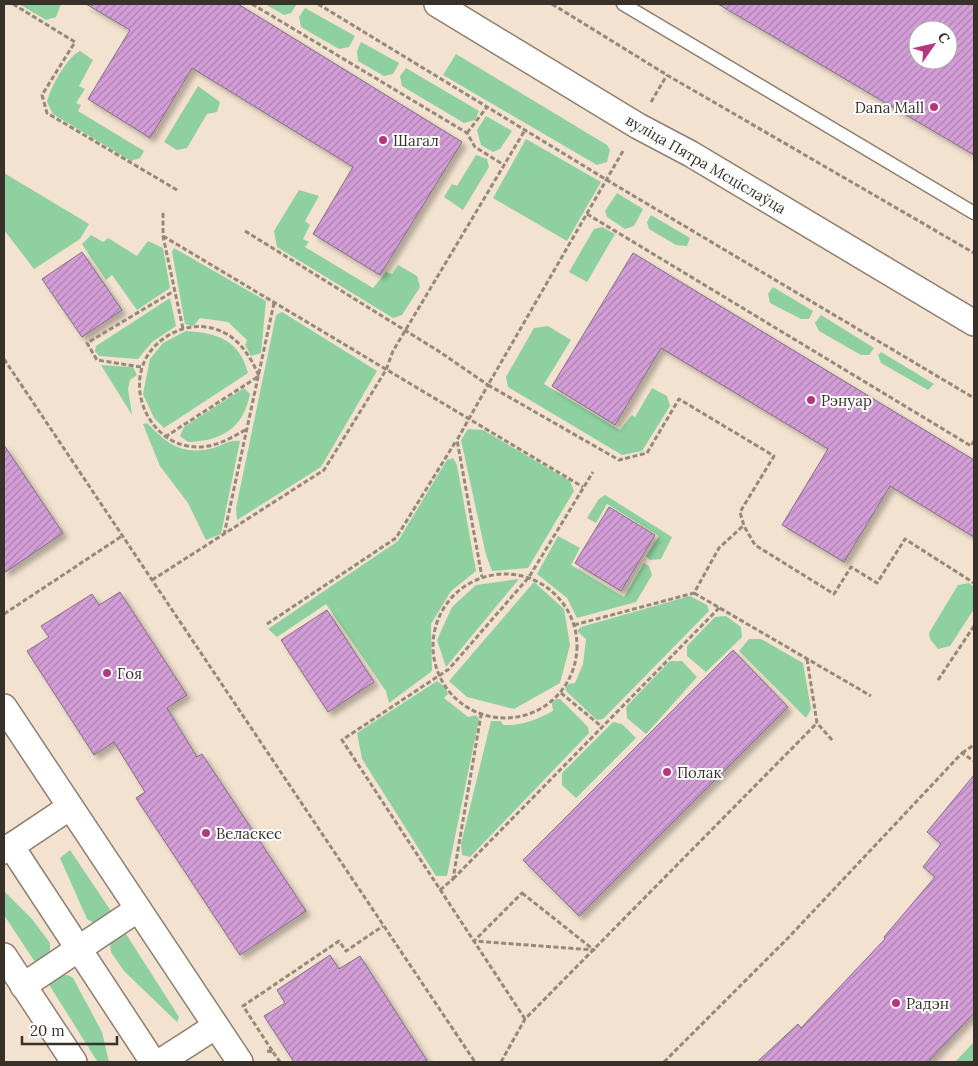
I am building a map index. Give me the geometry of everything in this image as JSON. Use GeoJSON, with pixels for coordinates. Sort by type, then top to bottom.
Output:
{"type":"FeatureCollection","features":[{"type":"Feature","properties":{"kind":"street","name":"вуліца Пятра Мсціслаўца"},"geometry":{"type":"LineString","coordinates":[[438,4],[638,126],[691,154],[974,323]]}},
{"type":"Feature","properties":{"kind":"street"},"geometry":{"type":"LineString","coordinates":[[4,707],[12,737],[70,807],[240,1062]]}},
{"type":"Feature","properties":{"kind":"street"},"geometry":{"type":"LineString","coordinates":[[70,807],[8,849],[79,949],[154,1062]]}},
{"type":"Feature","properties":{"kind":"street"},"geometry":{"type":"LineString","coordinates":[[23,986],[138,909]]}},
{"type":"Feature","properties":{"kind":"street"},"geometry":{"type":"LineString","coordinates":[[4,956],[74,1062]]}},
{"type":"Feature","properties":{"kind":"street"},"geometry":{"type":"LineString","coordinates":[[160,1062],[216,1026]]}},
{"type":"Feature","properties":{"kind":"lane"},"geometry":{"type":"LineString","coordinates":[[623,4],[974,214]]}},
{"type":"Feature","properties":{"kind":"path"},"geometry":{"type":"LineString","coordinates":[[13,4],[75,42],[42,95],[47,112],[177,190]]}},
{"type":"Feature","properties":{"kind":"path"},"geometry":{"type":"LineString","coordinates":[[252,4],[467,133],[475,147],[504,165]]}},
{"type":"Feature","properties":{"kind":"path"},"geometry":{"type":"LineString","coordinates":[[318,4],[607,180],[974,398]]}},
{"type":"Feature","properties":{"kind":"path"},"geometry":{"type":"LineString","coordinates":[[552,4],[667,75],[974,253]]}},
{"type":"Feature","properties":{"kind":"path"},"geometry":{"type":"LineString","coordinates":[[467,133],[487,106]]}},
{"type":"Feature","properties":{"kind":"path"},"geometry":{"type":"LineString","coordinates":[[152,580],[224,536],[324,470],[386,370],[393,351],[405,330],[525,130]]}},
{"type":"Feature","properties":{"kind":"path"},"geometry":{"type":"LineString","coordinates":[[267,624],[396,538],[470,420],[488,385],[607,180]]}},
{"type":"Feature","properties":{"kind":"path"},"geometry":{"type":"LineString","coordinates":[[163,213],[163,236],[182,329]]}},
{"type":"Feature","properties":{"kind":"path"},"geometry":{"type":"LineString","coordinates":[[587,214],[971,446],[974,441]]}},
{"type":"Feature","properties":{"kind":"path"},"geometry":{"type":"LineString","coordinates":[[246,231],[405,330],[488,385],[619,460],[647,453],[679,399],[774,456],[740,512],[744,525],[755,545],[834,594],[851,567],[877,583],[905,539],[974,583]]}},
{"type":"Feature","properties":{"kind":"path"},"geometry":{"type":"LineString","coordinates":[[163,236],[583,488]]}},
{"type":"Feature","properties":{"kind":"path"},"geometry":{"type":"LineString","coordinates":[[142,367],[97,360],[87,343],[174,291]]}},
{"type":"Feature","properties":{"kind":"path"},"geometry":{"type":"LineString","coordinates":[[224,536],[274,303]]}},
{"type":"Feature","properties":{"kind":"path"},"geometry":{"type":"LineString","coordinates":[[247,429],[212,445],[182,444],[165,437],[150,423],[140,400],[138,384],[142,367],[150,351],[158,342],[169,334],[198,326],[213,328],[228,334],[241,344],[252,358],[259,376]]}},
{"type":"Feature","properties":{"kind":"path"},"geometry":{"type":"LineString","coordinates":[[4,359],[475,1062]]}},
{"type":"Feature","properties":{"kind":"path"},"geometry":{"type":"LineString","coordinates":[[165,437],[259,376]]}},
{"type":"Feature","properties":{"kind":"path"},"geometry":{"type":"LineString","coordinates":[[457,440],[482,577]]}},
{"type":"Feature","properties":{"kind":"path"},"geometry":{"type":"LineString","coordinates":[[526,1019],[342,740],[449,669],[529,577],[592,472]]}},
{"type":"Feature","properties":{"kind":"path"},"geometry":{"type":"LineString","coordinates":[[574,625],[694,592],[719,548],[744,525]]}},
{"type":"Feature","properties":{"kind":"path"},"geometry":{"type":"LineString","coordinates":[[4,614],[122,536]]}},
{"type":"Feature","properties":{"kind":"path"},"geometry":{"type":"LineString","coordinates":[[503,573],[529,577],[557,595],[568,610],[574,625],[578,648],[574,667],[561,693],[538,711],[520,718],[501,719],[481,715],[456,700],[438,676],[433,657],[432,636],[438,617],[449,600],[464,586],[482,577],[503,573]]}},
{"type":"Feature","properties":{"kind":"path"},"geometry":{"type":"LineString","coordinates":[[694,592],[871,696]]}},
{"type":"Feature","properties":{"kind":"path"},"geometry":{"type":"LineString","coordinates":[[440,890],[453,879],[720,607]]}},
{"type":"Feature","properties":{"kind":"path"},"geometry":{"type":"LineString","coordinates":[[938,680],[974,626]]}},
{"type":"Feature","properties":{"kind":"path"},"geometry":{"type":"LineString","coordinates":[[807,658],[817,723],[833,741]]}},
{"type":"Feature","properties":{"kind":"path"},"geometry":{"type":"LineString","coordinates":[[561,693],[602,726]]}},
{"type":"Feature","properties":{"kind":"path"},"geometry":{"type":"LineString","coordinates":[[453,879],[481,715]]}},
{"type":"Feature","properties":{"kind":"path"},"geometry":{"type":"LineString","coordinates":[[501,1062],[526,1019],[817,723]]}},
{"type":"Feature","properties":{"kind":"path"},"geometry":{"type":"LineString","coordinates":[[664,1062],[789,937],[962,753],[974,744]]}},
{"type":"Feature","properties":{"kind":"path"},"geometry":{"type":"LineString","coordinates":[[962,753],[974,761]]}},
{"type":"Feature","properties":{"kind":"path"},"geometry":{"type":"LineString","coordinates":[[474,941],[522,893],[594,950]]}},
{"type":"Feature","properties":{"kind":"path"},"geometry":{"type":"LineString","coordinates":[[280,1062],[243,1006],[339,941],[346,951],[383,926]]}},
{"type":"Feature","properties":{"kind":"path"},"geometry":{"type":"LineString","coordinates":[[474,941],[594,950]]}},
{"type":"Feature","properties":{"kind":"path"},"geometry":{"type":"LineString","coordinates":[[265,1051],[273,1052]]}},
{"type":"Feature","properties":{"kind":"green space"},"geometry":{"type":"Polygon","coordinates":[[[19,4],[61,4],[56,17],[46,20],[19,4]]]}},
{"type":"Feature","properties":{"kind":"green space"},"geometry":{"type":"Polygon","coordinates":[[[265,4],[297,4],[291,13],[284,15],[265,4]]]}},
{"type":"Feature","properties":{"kind":"green space"},"geometry":{"type":"Polygon","coordinates":[[[305,8],[355,36],[349,47],[339,49],[301,27],[299,17],[305,8]]]}},
{"type":"Feature","properties":{"kind":"green space"},"geometry":{"type":"Polygon","coordinates":[[[361,42],[399,63],[393,74],[384,76],[358,61],[357,51],[361,42]]]}},
{"type":"Feature","properties":{"kind":"green space"},"geometry":{"type":"Polygon","coordinates":[[[80,51],[93,60],[79,86],[85,89],[76,103],[81,105],[78,111],[144,151],[140,158],[131,161],[53,114],[47,102],[52,89],[65,66],[80,51]]]}},
{"type":"Feature","properties":{"kind":"green space"},"geometry":{"type":"Polygon","coordinates":[[[456,54],[607,145],[610,150],[607,162],[597,165],[443,75],[456,54]]]}},
{"type":"Feature","properties":{"kind":"green space"},"geometry":{"type":"Polygon","coordinates":[[[406,68],[479,111],[475,120],[464,123],[402,86],[400,76],[406,68]]]}},
{"type":"Feature","properties":{"kind":"green space"},"geometry":{"type":"Polygon","coordinates":[[[198,86],[220,102],[217,112],[207,114],[187,148],[177,150],[164,142],[198,86]]]}},
{"type":"Feature","properties":{"kind":"green space"},"geometry":{"type":"Polygon","coordinates":[[[486,116],[512,131],[500,149],[493,152],[481,145],[477,130],[486,116]]]}},
{"type":"Feature","properties":{"kind":"green space"},"geometry":{"type":"Polygon","coordinates":[[[526,139],[601,182],[567,241],[493,198],[526,139]]]}},
{"type":"Feature","properties":{"kind":"green space"},"geometry":{"type":"Polygon","coordinates":[[[476,155],[487,159],[489,167],[463,210],[444,197],[452,184],[457,186],[476,155]]]}},
{"type":"Feature","properties":{"kind":"green space"},"geometry":{"type":"Polygon","coordinates":[[[4,173],[89,224],[80,239],[34,269],[4,230],[4,173]]]}},
{"type":"Feature","properties":{"kind":"green space"},"geometry":{"type":"Polygon","coordinates":[[[299,190],[319,196],[305,221],[310,225],[303,239],[309,242],[305,247],[373,288],[386,272],[392,274],[398,265],[417,276],[420,287],[402,315],[393,318],[277,247],[274,231],[299,190]]]}},
{"type":"Feature","properties":{"kind":"green space"},"geometry":{"type":"Polygon","coordinates":[[[617,193],[643,209],[634,226],[625,229],[607,217],[605,211],[617,193]]]}},
{"type":"Feature","properties":{"kind":"green space"},"geometry":{"type":"Polygon","coordinates":[[[651,215],[690,238],[687,246],[676,245],[649,229],[647,222],[651,215]]]}},
{"type":"Feature","properties":{"kind":"green space"},"geometry":{"type":"Polygon","coordinates":[[[602,227],[615,234],[587,282],[569,272],[594,229],[602,227]]]}},
{"type":"Feature","properties":{"kind":"green space"},"geometry":{"type":"Polygon","coordinates":[[[91,235],[103,242],[108,238],[137,256],[148,241],[163,248],[170,288],[137,310],[112,275],[106,280],[82,244],[91,235]]]}},
{"type":"Feature","properties":{"kind":"green space"},"geometry":{"type":"Polygon","coordinates":[[[174,248],[266,301],[261,353],[251,356],[245,345],[247,340],[228,322],[200,318],[193,326],[185,324],[172,252],[174,248]]]}},
{"type":"Feature","properties":{"kind":"green space"},"geometry":{"type":"Polygon","coordinates":[[[773,287],[813,311],[809,319],[801,319],[770,303],[768,294],[773,287]]]}},
{"type":"Feature","properties":{"kind":"green space"},"geometry":{"type":"Polygon","coordinates":[[[170,298],[176,326],[152,342],[138,359],[99,356],[95,351],[96,346],[170,298]]]}},
{"type":"Feature","properties":{"kind":"green space"},"geometry":{"type":"Polygon","coordinates":[[[282,312],[377,371],[321,467],[237,520],[236,508],[276,315],[282,312]]]}},
{"type":"Feature","properties":{"kind":"green space"},"geometry":{"type":"Polygon","coordinates":[[[821,315],[874,348],[869,355],[861,355],[819,331],[815,323],[821,315]]]}},
{"type":"Feature","properties":{"kind":"green space"},"geometry":{"type":"Polygon","coordinates":[[[548,326],[571,340],[544,384],[620,430],[632,415],[635,417],[652,388],[667,396],[670,406],[642,451],[622,455],[508,387],[506,377],[534,328],[548,326]]]}},
{"type":"Feature","properties":{"kind":"green space"},"geometry":{"type":"Polygon","coordinates":[[[186,331],[217,336],[226,340],[239,353],[248,373],[164,428],[154,418],[143,394],[150,359],[163,343],[186,331]]]}},
{"type":"Feature","properties":{"kind":"green space"},"geometry":{"type":"Polygon","coordinates":[[[881,352],[934,384],[928,390],[881,363],[878,355],[881,352]]]}},
{"type":"Feature","properties":{"kind":"green space"},"geometry":{"type":"Polygon","coordinates":[[[101,365],[133,367],[137,375],[130,380],[128,389],[132,415],[101,365]]]}},
{"type":"Feature","properties":{"kind":"green space"},"geometry":{"type":"Polygon","coordinates":[[[244,388],[250,394],[247,406],[242,416],[229,431],[220,436],[200,441],[188,442],[180,436],[184,427],[244,388]]]}},
{"type":"Feature","properties":{"kind":"green space"},"geometry":{"type":"Polygon","coordinates":[[[147,423],[167,441],[190,450],[209,449],[232,441],[240,441],[221,534],[206,540],[188,503],[160,466],[143,424],[147,423]]]}},
{"type":"Feature","properties":{"kind":"green space"},"geometry":{"type":"Polygon","coordinates":[[[468,429],[483,430],[570,481],[574,491],[528,568],[492,571],[486,555],[461,440],[468,429]]]}},
{"type":"Feature","properties":{"kind":"green space"},"geometry":{"type":"Polygon","coordinates":[[[453,458],[457,465],[476,571],[451,591],[431,624],[432,671],[389,703],[386,691],[326,604],[277,637],[268,629],[398,541],[447,460],[453,458]]]}},
{"type":"Feature","properties":{"kind":"green space"},"geometry":{"type":"Polygon","coordinates":[[[605,495],[672,537],[661,559],[650,560],[646,556],[659,536],[607,504],[596,523],[587,518],[599,499],[605,495]]]}},
{"type":"Feature","properties":{"kind":"green space"},"geometry":{"type":"Polygon","coordinates":[[[558,536],[580,548],[571,565],[624,597],[644,563],[649,566],[652,575],[636,602],[577,618],[567,598],[537,574],[558,536]]]}},
{"type":"Feature","properties":{"kind":"green space"},"geometry":{"type":"Polygon","coordinates":[[[519,579],[446,667],[437,640],[452,607],[476,585],[519,579]]]}},
{"type":"Feature","properties":{"kind":"green space"},"geometry":{"type":"Polygon","coordinates":[[[534,582],[564,609],[570,645],[560,683],[514,709],[467,697],[449,681],[534,582]]]}},
{"type":"Feature","properties":{"kind":"green space"},"geometry":{"type":"Polygon","coordinates":[[[969,583],[974,587],[974,609],[950,646],[938,649],[930,639],[929,633],[958,585],[969,583]]]}},
{"type":"Feature","properties":{"kind":"green space"},"geometry":{"type":"Polygon","coordinates":[[[690,596],[707,605],[709,611],[603,719],[597,720],[567,692],[565,688],[569,684],[575,683],[583,664],[586,639],[577,631],[581,627],[690,596]]]}},
{"type":"Feature","properties":{"kind":"green space"},"geometry":{"type":"Polygon","coordinates":[[[726,616],[741,627],[742,637],[706,672],[687,656],[687,646],[715,617],[726,616]]]}},
{"type":"Feature","properties":{"kind":"green space"},"geometry":{"type":"Polygon","coordinates":[[[749,639],[761,639],[803,663],[811,709],[806,718],[739,651],[749,639]]]}},
{"type":"Feature","properties":{"kind":"green space"},"geometry":{"type":"Polygon","coordinates":[[[670,661],[682,661],[697,677],[646,734],[627,718],[626,707],[670,661]]]}},
{"type":"Feature","properties":{"kind":"green space"},"geometry":{"type":"Polygon","coordinates":[[[437,681],[445,687],[448,694],[444,698],[468,717],[476,715],[479,719],[447,876],[436,876],[362,759],[357,733],[437,681]]]}},
{"type":"Feature","properties":{"kind":"green space"},"geometry":{"type":"Polygon","coordinates":[[[556,699],[560,699],[588,727],[589,733],[470,857],[462,855],[461,844],[491,721],[501,721],[503,725],[528,722],[553,711],[552,703],[556,699]]]}},
{"type":"Feature","properties":{"kind":"green space"},"geometry":{"type":"Polygon","coordinates":[[[613,722],[622,724],[636,738],[576,798],[562,785],[562,773],[613,722]]]}},
{"type":"Feature","properties":{"kind":"green space"},"geometry":{"type":"Polygon","coordinates":[[[70,850],[113,916],[97,925],[87,919],[60,858],[70,850]]]}},
{"type":"Feature","properties":{"kind":"green space"},"geometry":{"type":"Polygon","coordinates":[[[4,891],[32,919],[50,943],[50,957],[39,965],[4,915],[4,891]]]}},
{"type":"Feature","properties":{"kind":"green space"},"geometry":{"type":"Polygon","coordinates":[[[120,932],[126,934],[179,1017],[177,1022],[124,971],[111,952],[110,944],[120,932]]]}},
{"type":"Feature","properties":{"kind":"green space"},"geometry":{"type":"Polygon","coordinates":[[[58,975],[68,975],[73,978],[102,1032],[109,1062],[97,1061],[48,983],[58,975]]]}},
{"type":"Feature","properties":{"kind":"green space"},"geometry":{"type":"Polygon","coordinates":[[[974,1042],[974,1062],[955,1062],[974,1042]]]}},
{"type":"Feature","properties":{"kind":"building","name":"Шагал"},"geometry":{"type":"Polygon","coordinates":[[[86,4],[238,4],[462,142],[380,275],[313,234],[353,167],[192,68],[150,138],[88,99],[130,30],[86,4]]]}},
{"type":"Feature","properties":{"kind":"building","name":"Dana Mall"},"geometry":{"type":"Polygon","coordinates":[[[718,4],[974,4],[974,155],[718,4]]]}},
{"type":"Feature","properties":{"kind":"building"},"geometry":{"type":"Polygon","coordinates":[[[82,252],[122,310],[82,337],[42,279],[82,252]]]}},
{"type":"Feature","properties":{"kind":"building","name":"Рэнуар"},"geometry":{"type":"Polygon","coordinates":[[[633,253],[974,460],[974,537],[890,486],[844,562],[782,525],[828,449],[661,348],[615,425],[552,386],[633,253]]]}},
{"type":"Feature","properties":{"kind":"building"},"geometry":{"type":"Polygon","coordinates":[[[4,445],[63,533],[4,573],[4,445]]]}},
{"type":"Feature","properties":{"kind":"building"},"geometry":{"type":"Polygon","coordinates":[[[609,507],[655,535],[621,591],[575,563],[609,507]]]}},
{"type":"Feature","properties":{"kind":"building"},"geometry":{"type":"Polygon","coordinates":[[[120,592],[187,695],[167,708],[197,757],[202,754],[306,911],[240,955],[136,798],[145,792],[114,742],[94,755],[27,651],[49,637],[41,626],[92,594],[99,605],[120,592]]]}},
{"type":"Feature","properties":{"kind":"building"},"geometry":{"type":"Polygon","coordinates":[[[327,610],[374,682],[328,712],[281,640],[327,610]]]}},
{"type":"Feature","properties":{"kind":"building","name":"Полак"},"geometry":{"type":"Polygon","coordinates":[[[733,650],[788,707],[579,916],[523,860],[733,650]]]}},
{"type":"Feature","properties":{"kind":"building"},"geometry":{"type":"Polygon","coordinates":[[[974,775],[974,1013],[928,1062],[757,1062],[798,1024],[801,1028],[885,939],[884,937],[935,877],[923,867],[941,844],[927,832],[974,775]]]}},
{"type":"Feature","properties":{"kind":"building"},"geometry":{"type":"Polygon","coordinates":[[[330,955],[339,969],[360,956],[428,1062],[294,1062],[264,1016],[285,1003],[277,990],[330,955]]]}},
{"type":"Feature","properties":{"kind":"place","name":"Dana Mall"},"geometry":{"type":"Point","coordinates":[934,107]}},
{"type":"Feature","properties":{"kind":"place","name":"Шагал"},"geometry":{"type":"Point","coordinates":[383,140]}},
{"type":"Feature","properties":{"kind":"place","name":"Рэнуар"},"geometry":{"type":"Point","coordinates":[811,400]}},
{"type":"Feature","properties":{"kind":"place","name":"Гоя"},"geometry":{"type":"Point","coordinates":[107,673]}},
{"type":"Feature","properties":{"kind":"place","name":"Полак"},"geometry":{"type":"Point","coordinates":[667,772]}},
{"type":"Feature","properties":{"kind":"place","name":"Веласкес"},"geometry":{"type":"Point","coordinates":[206,833]}},
{"type":"Feature","properties":{"kind":"place","name":"Радэн"},"geometry":{"type":"Point","coordinates":[896,1003]}}]}
